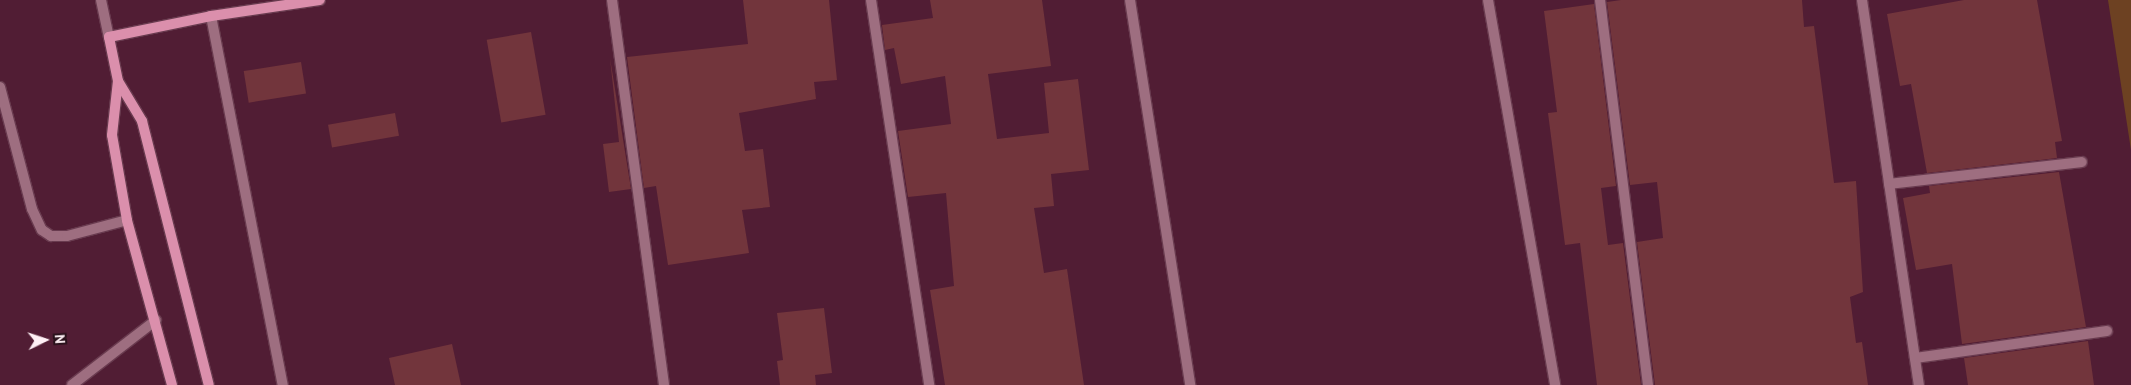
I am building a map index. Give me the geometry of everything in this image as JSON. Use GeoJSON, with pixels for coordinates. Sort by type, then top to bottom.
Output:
{"type":"FeatureCollection","features":[{"type":"Feature","properties":{"kind":"main road"},"geometry":{"type":"LineString","coordinates":[[172,385],[156,320],[127,220],[112,134],[118,81],[109,38],[211,16],[320,0]]}},
{"type":"Feature","properties":{"kind":"main road"},"geometry":{"type":"LineString","coordinates":[[118,81],[142,121],[209,385]]}},
{"type":"Feature","properties":{"kind":"street"},"geometry":{"type":"LineString","coordinates":[[101,0],[109,38]]}},
{"type":"Feature","properties":{"kind":"street"},"geometry":{"type":"LineString","coordinates":[[612,0],[664,385]]}},
{"type":"Feature","properties":{"kind":"street"},"geometry":{"type":"LineString","coordinates":[[872,0],[929,385]]}},
{"type":"Feature","properties":{"kind":"street"},"geometry":{"type":"LineString","coordinates":[[1130,0],[1190,385]]}},
{"type":"Feature","properties":{"kind":"street"},"geometry":{"type":"LineString","coordinates":[[1488,0],[1555,385]]}},
{"type":"Feature","properties":{"kind":"street"},"geometry":{"type":"LineString","coordinates":[[1600,0],[1648,385]]}},
{"type":"Feature","properties":{"kind":"street"},"geometry":{"type":"LineString","coordinates":[[1862,0],[1920,385]]}},
{"type":"Feature","properties":{"kind":"street"},"geometry":{"type":"LineString","coordinates":[[211,16],[283,385]]}},
{"type":"Feature","properties":{"kind":"street"},"geometry":{"type":"LineString","coordinates":[[0,87],[32,209],[42,230],[51,236],[67,236],[127,220]]}},
{"type":"Feature","properties":{"kind":"street"},"geometry":{"type":"LineString","coordinates":[[1890,184],[2082,162]]}},
{"type":"Feature","properties":{"kind":"street"},"geometry":{"type":"LineString","coordinates":[[72,385],[156,320]]}},
{"type":"Feature","properties":{"kind":"street"},"geometry":{"type":"LineString","coordinates":[[1916,358],[2107,331]]}},
{"type":"Feature","properties":{"kind":"shaded area"},"geometry":{"type":"Polygon","coordinates":[[[2108,0],[2131,0],[2131,150],[2108,0]]]}},
{"type":"Feature","properties":{"kind":"building"},"geometry":{"type":"Polygon","coordinates":[[[743,0],[829,0],[837,80],[814,82],[816,99],[739,113],[745,151],[763,149],[770,207],[742,210],[749,253],[668,265],[656,186],[644,188],[627,57],[748,44],[743,0]]]}},
{"type":"Feature","properties":{"kind":"building"},"geometry":{"type":"Polygon","coordinates":[[[930,0],[1042,0],[1051,66],[988,74],[997,139],[1049,133],[1044,83],[1078,79],[1089,170],[1051,174],[1054,206],[1034,208],[1044,273],[1067,269],[1084,385],[945,385],[930,290],[954,286],[946,193],[908,197],[898,131],[951,124],[945,76],[901,84],[894,48],[885,50],[882,25],[933,18],[930,0]]]}},
{"type":"Feature","properties":{"kind":"building"},"geometry":{"type":"Polygon","coordinates":[[[1621,0],[1802,0],[1804,27],[1814,26],[1834,183],[1856,181],[1863,292],[1850,297],[1856,343],[1862,342],[1868,385],[1655,385],[1637,242],[1663,238],[1657,182],[1630,185],[1607,2],[1621,0]]]}},
{"type":"Feature","properties":{"kind":"building"},"geometry":{"type":"Polygon","coordinates":[[[1964,0],[2037,0],[2062,141],[2055,142],[2057,158],[1927,173],[1911,84],[1900,86],[1887,14],[1964,0]]]}},
{"type":"Feature","properties":{"kind":"building"},"geometry":{"type":"Polygon","coordinates":[[[1594,4],[1616,186],[1601,188],[1608,245],[1623,243],[1641,385],[1597,385],[1580,243],[1565,245],[1548,113],[1557,112],[1544,11],[1594,4]]]}},
{"type":"Feature","properties":{"kind":"building"},"geometry":{"type":"Polygon","coordinates":[[[531,32],[546,115],[501,123],[487,40],[531,32]]]}},
{"type":"Feature","properties":{"kind":"building"},"geometry":{"type":"Polygon","coordinates":[[[610,58],[631,189],[609,192],[603,144],[619,142],[610,58]]]}},
{"type":"Feature","properties":{"kind":"building"},"geometry":{"type":"Polygon","coordinates":[[[301,62],[306,94],[249,103],[244,71],[301,62]]]}},
{"type":"Feature","properties":{"kind":"building"},"geometry":{"type":"Polygon","coordinates":[[[395,113],[399,136],[332,147],[328,125],[395,113]]]}},
{"type":"Feature","properties":{"kind":"building"},"geometry":{"type":"Polygon","coordinates":[[[2059,172],[2086,327],[1962,344],[1952,264],[1916,270],[1903,198],[1930,193],[1929,186],[2059,172]]]}},
{"type":"Feature","properties":{"kind":"building"},"geometry":{"type":"Polygon","coordinates":[[[824,308],[832,373],[815,375],[816,385],[780,385],[777,361],[783,360],[777,313],[824,308]]]}},
{"type":"Feature","properties":{"kind":"building"},"geometry":{"type":"Polygon","coordinates":[[[2088,341],[2094,385],[1968,385],[1964,358],[2088,341]]]}},
{"type":"Feature","properties":{"kind":"building"},"geometry":{"type":"Polygon","coordinates":[[[452,344],[461,385],[395,385],[389,358],[452,344]]]}}]}
